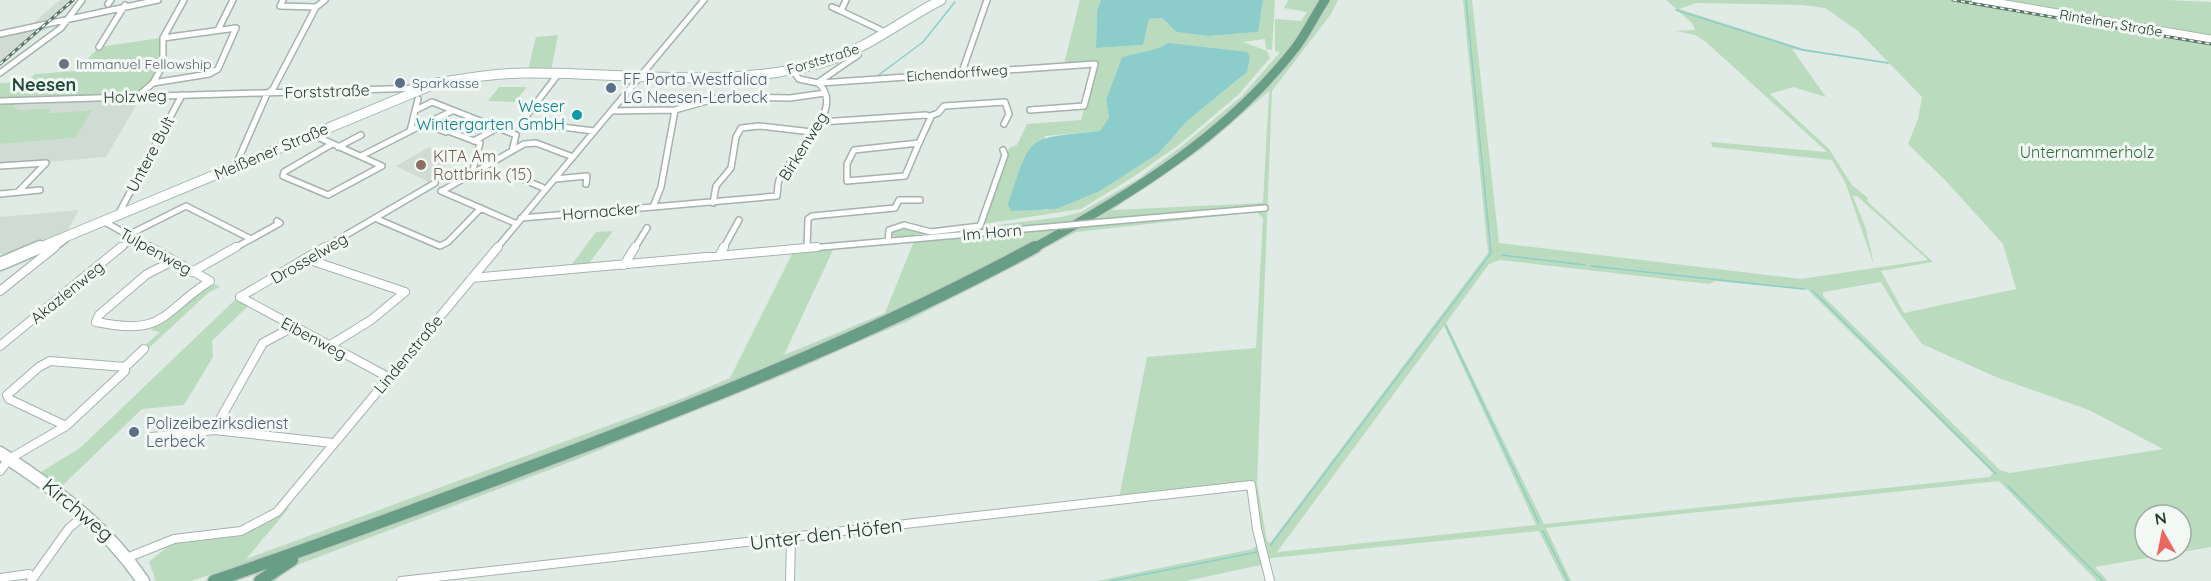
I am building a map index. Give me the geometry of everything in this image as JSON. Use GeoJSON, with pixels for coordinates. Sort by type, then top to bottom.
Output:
{"type":"FeatureCollection","features":[{"type":"Feature","properties":{"kind":"main road"},"geometry":{"type":"LineString","coordinates":[[214,581],[248,575],[309,549],[732,388],[902,314],[1028,251],[1155,174],[1227,119],[1285,60],[1325,0]]}},
{"type":"Feature","properties":{"kind":"main road"},"geometry":{"type":"LineString","coordinates":[[260,581],[309,549]]}},
{"type":"Feature","properties":{"kind":"street"},"geometry":{"type":"LineString","coordinates":[[0,73],[55,33],[82,0]]}},
{"type":"Feature","properties":{"kind":"street"},"geometry":{"type":"LineString","coordinates":[[0,34],[158,0]]}},
{"type":"Feature","properties":{"kind":"street"},"geometry":{"type":"LineString","coordinates":[[138,96],[153,83],[165,60],[163,38],[184,0]]}},
{"type":"Feature","properties":{"kind":"street"},"geometry":{"type":"LineString","coordinates":[[218,30],[233,0]]}},
{"type":"Feature","properties":{"kind":"street"},"geometry":{"type":"LineString","coordinates":[[283,0],[280,6],[316,7]]}},
{"type":"Feature","properties":{"kind":"street"},"geometry":{"type":"LineString","coordinates":[[240,164],[238,160],[270,93],[316,7],[325,0]]}},
{"type":"Feature","properties":{"kind":"street","name":"Lindenstraße"},"geometry":{"type":"LineString","coordinates":[[129,558],[153,546],[179,538],[231,534],[256,526],[277,512],[704,0]]}},
{"type":"Feature","properties":{"kind":"street"},"geometry":{"type":"LineString","coordinates":[[841,11],[846,0]]}},
{"type":"Feature","properties":{"kind":"street","name":"Forststraße"},"geometry":{"type":"LineString","coordinates":[[550,73],[732,78],[792,70],[840,56],[887,33],[924,5],[941,0]]}},
{"type":"Feature","properties":{"kind":"street"},"geometry":{"type":"LineString","coordinates":[[962,72],[987,0]]}},
{"type":"Feature","properties":{"kind":"street","name":"Rintelner Straße"},"geometry":{"type":"LineString","coordinates":[[1976,0],[2211,40]]}},
{"type":"Feature","properties":{"kind":"street"},"geometry":{"type":"LineString","coordinates":[[99,47],[125,6]]}},
{"type":"Feature","properties":{"kind":"street"},"geometry":{"type":"LineString","coordinates":[[832,7],[887,33]]}},
{"type":"Feature","properties":{"kind":"street"},"geometry":{"type":"LineString","coordinates":[[153,83],[209,74],[218,69],[236,28],[163,38]]}},
{"type":"Feature","properties":{"kind":"street","name":"Forststraße"},"geometry":{"type":"LineString","coordinates":[[819,83],[858,55]]}},
{"type":"Feature","properties":{"kind":"street","name":"Eichendorffweg"},"geometry":{"type":"LineString","coordinates":[[819,83],[1095,64],[1084,106],[1030,110]]}},
{"type":"Feature","properties":{"kind":"street"},"geometry":{"type":"LineString","coordinates":[[792,70],[800,79],[819,83]]}},
{"type":"Feature","properties":{"kind":"street","name":"Meißener Straße"},"geometry":{"type":"LineString","coordinates":[[5,262],[420,88],[487,73],[550,73]]}},
{"type":"Feature","properties":{"kind":"street"},"geometry":{"type":"LineString","coordinates":[[560,73],[524,119],[529,123],[594,131]]}},
{"type":"Feature","properties":{"kind":"street","name":"Birkenweg"},"geometry":{"type":"LineString","coordinates":[[653,207],[777,196],[779,179],[821,122],[827,109],[825,93],[819,83]]}},
{"type":"Feature","properties":{"kind":"street","name":"Forststraße"},"geometry":{"type":"LineString","coordinates":[[270,93],[420,88]]}},
{"type":"Feature","properties":{"kind":"street","name":"Holzweg"},"geometry":{"type":"LineString","coordinates":[[0,100],[270,93]]}},
{"type":"Feature","properties":{"kind":"street"},"geometry":{"type":"LineString","coordinates":[[612,111],[675,110],[721,97],[796,98],[825,93]]}},
{"type":"Feature","properties":{"kind":"street","name":"Untere Bult"},"geometry":{"type":"LineString","coordinates":[[122,213],[120,211],[182,95]]}},
{"type":"Feature","properties":{"kind":"street"},"geometry":{"type":"LineString","coordinates":[[410,131],[418,99]]}},
{"type":"Feature","properties":{"kind":"street"},"geometry":{"type":"LineString","coordinates":[[416,110],[432,102],[516,135],[512,151]]}},
{"type":"Feature","properties":{"kind":"street"},"geometry":{"type":"LineString","coordinates":[[821,122],[930,116],[938,113],[944,106],[1005,102],[1008,103],[1009,114],[1004,124]]}},
{"type":"Feature","properties":{"kind":"street","name":"Hornacker"},"geometry":{"type":"LineString","coordinates":[[519,221],[653,207],[661,187],[675,110]]}},
{"type":"Feature","properties":{"kind":"street"},"geometry":{"type":"LineString","coordinates":[[361,156],[452,111]]}},
{"type":"Feature","properties":{"kind":"street"},"geometry":{"type":"LineString","coordinates":[[921,143],[858,148],[847,164],[847,181],[905,176],[921,143],[930,116]]}},
{"type":"Feature","properties":{"kind":"street"},"geometry":{"type":"LineString","coordinates":[[447,132],[471,118]]}},
{"type":"Feature","properties":{"kind":"street"},"geometry":{"type":"LineString","coordinates":[[425,124],[480,143],[472,174]]}},
{"type":"Feature","properties":{"kind":"street"},"geometry":{"type":"LineString","coordinates":[[713,203],[716,186],[731,168],[736,136],[741,128],[759,126],[812,132]]}},
{"type":"Feature","properties":{"kind":"street"},"geometry":{"type":"LineString","coordinates":[[474,141],[497,128]]}},
{"type":"Feature","properties":{"kind":"street"},"geometry":{"type":"LineString","coordinates":[[311,134],[335,146],[382,164],[380,168],[328,195],[323,195],[283,176],[284,172],[335,146],[361,135]]}},
{"type":"Feature","properties":{"kind":"street"},"geometry":{"type":"LineString","coordinates":[[442,191],[530,143],[573,157]]}},
{"type":"Feature","properties":{"kind":"street"},"geometry":{"type":"LineString","coordinates":[[888,241],[889,230],[897,226],[931,232],[980,226],[1005,155],[1003,150]]}},
{"type":"Feature","properties":{"kind":"street"},"geometry":{"type":"LineString","coordinates":[[0,166],[46,163],[18,192]]}},
{"type":"Feature","properties":{"kind":"street"},"geometry":{"type":"LineString","coordinates":[[555,179],[587,176],[586,184]]}},
{"type":"Feature","properties":{"kind":"street"},"geometry":{"type":"LineString","coordinates":[[518,177],[546,189]]}},
{"type":"Feature","properties":{"kind":"street","name":"Drosselweg"},"geometry":{"type":"LineString","coordinates":[[240,297],[433,185],[442,191]]}},
{"type":"Feature","properties":{"kind":"street"},"geometry":{"type":"LineString","coordinates":[[0,194],[40,190]]}},
{"type":"Feature","properties":{"kind":"street"},"geometry":{"type":"LineString","coordinates":[[442,191],[519,221]]}},
{"type":"Feature","properties":{"kind":"street"},"geometry":{"type":"LineString","coordinates":[[807,248],[808,219],[812,216],[895,208],[899,200],[920,200]]}},
{"type":"Feature","properties":{"kind":"street","name":"Akazienweg"},"geometry":{"type":"LineString","coordinates":[[0,346],[130,237],[186,206],[251,239]]}},
{"type":"Feature","properties":{"kind":"street"},"geometry":{"type":"LineString","coordinates":[[376,219],[440,246],[448,242],[481,208]]}},
{"type":"Feature","properties":{"kind":"street","name":"Im Horn"},"geometry":{"type":"LineString","coordinates":[[472,278],[1265,208]]}},
{"type":"Feature","properties":{"kind":"street"},"geometry":{"type":"LineString","coordinates":[[719,256],[739,220]]}},
{"type":"Feature","properties":{"kind":"street","name":"Tulpenweg"},"geometry":{"type":"LineString","coordinates":[[103,221],[210,281],[193,291],[159,321],[148,326],[96,322],[99,315],[147,274],[173,261]]}},
{"type":"Feature","properties":{"kind":"street"},"geometry":{"type":"LineString","coordinates":[[192,272],[280,223],[276,221]]}},
{"type":"Feature","properties":{"kind":"street"},"geometry":{"type":"LineString","coordinates":[[624,264],[647,228]]}},
{"type":"Feature","properties":{"kind":"street"},"geometry":{"type":"LineString","coordinates":[[0,291],[66,239],[65,237]]}},
{"type":"Feature","properties":{"kind":"street"},"geometry":{"type":"LineString","coordinates":[[0,254],[5,262]]}},
{"type":"Feature","properties":{"kind":"street"},"geometry":{"type":"LineString","coordinates":[[307,259],[405,292],[371,320],[329,346]]}},
{"type":"Feature","properties":{"kind":"street","name":"Eibenweg"},"geometry":{"type":"LineString","coordinates":[[240,297],[388,378]]}},
{"type":"Feature","properties":{"kind":"street"},"geometry":{"type":"LineString","coordinates":[[214,430],[263,344],[293,327]]}},
{"type":"Feature","properties":{"kind":"street"},"geometry":{"type":"LineString","coordinates":[[0,471],[5,456],[66,426],[125,371],[124,367],[144,349]]}},
{"type":"Feature","properties":{"kind":"street"},"geometry":{"type":"LineString","coordinates":[[66,426],[9,399],[8,395],[39,367],[50,361],[124,367]]}},
{"type":"Feature","properties":{"kind":"street"},"geometry":{"type":"LineString","coordinates":[[153,437],[214,430],[333,443]]}},
{"type":"Feature","properties":{"kind":"street","name":"Kirchweg"},"geometry":{"type":"LineString","coordinates":[[5,456],[57,490],[115,540],[143,581]]}},
{"type":"Feature","properties":{"kind":"street","name":"Unter den Höfen"},"geometry":{"type":"LineString","coordinates":[[401,581],[1251,485],[1257,529],[1270,581]]}},
{"type":"Feature","properties":{"kind":"street"},"geometry":{"type":"LineString","coordinates":[[0,578],[30,578],[69,528],[86,514]]}},
{"type":"Feature","properties":{"kind":"street"},"geometry":{"type":"LineString","coordinates":[[790,581],[791,538]]}},
{"type":"Feature","properties":{"kind":"shaded area"},"geometry":{"type":"Polygon","coordinates":[[[60,0],[76,0],[55,19],[32,24],[60,0]]]}},
{"type":"Feature","properties":{"kind":"shaded area"},"geometry":{"type":"Polygon","coordinates":[[[51,23],[22,48],[0,66],[0,35],[51,23]]]}},
{"type":"Feature","properties":{"kind":"shaded area"},"geometry":{"type":"Polygon","coordinates":[[[141,97],[106,157],[0,166],[0,144],[75,138],[91,110],[48,113],[51,108],[18,110],[14,108],[17,102],[141,97]]]}},
{"type":"Feature","properties":{"kind":"shaded area","name":"KITA Am Rottbrink (15)"},"geometry":{"type":"Polygon","coordinates":[[[429,147],[449,155],[442,174],[446,176],[433,184],[396,166],[429,147]]]}},
{"type":"Feature","properties":{"kind":"shaded area"},"geometry":{"type":"Polygon","coordinates":[[[79,210],[63,238],[12,259],[0,253],[0,217],[79,210]]]}},
{"type":"Feature","properties":{"kind":"green space"},"geometry":{"type":"Polygon","coordinates":[[[1080,0],[1101,0],[1097,10],[1096,48],[1143,45],[1149,19],[1162,18],[1176,32],[1208,36],[1257,32],[1263,0],[1275,0],[1272,50],[1266,49],[1265,39],[1243,42],[1267,51],[1270,58],[1238,95],[1180,144],[1081,209],[983,224],[1009,148],[1017,145],[1027,124],[1081,120],[1097,63],[1064,64],[1080,0]],[[1160,48],[1122,57],[1106,100],[1109,117],[1100,131],[1045,136],[1044,211],[1100,191],[1159,153],[1186,122],[1247,72],[1160,48]]]}},
{"type":"Feature","properties":{"kind":"green space","name":"Unternammerholz"},"geometry":{"type":"Polygon","coordinates":[[[1288,0],[1338,0],[1331,14],[1272,91],[1257,483],[1267,541],[1270,543],[1488,253],[1463,0],[1472,0],[1499,243],[1801,279],[1928,260],[1857,196],[1853,196],[1866,229],[1874,265],[1845,182],[1832,160],[1712,147],[1711,142],[1827,152],[1706,42],[1695,35],[1676,31],[1695,30],[1692,23],[1666,0],[2167,0],[2211,2],[2211,43],[2140,32],[2211,44],[2211,547],[2193,550],[2193,503],[2133,503],[2133,560],[2095,567],[2108,581],[2097,581],[1999,481],[1546,528],[1571,581],[1564,581],[1539,531],[1271,558],[1269,561],[1275,581],[1266,581],[1261,565],[1186,581],[1096,581],[1253,549],[1257,545],[1249,493],[1244,490],[966,521],[1119,498],[1147,357],[1256,348],[1263,218],[1257,212],[1076,232],[906,322],[578,459],[297,565],[282,572],[276,581],[267,581],[288,550],[191,581],[156,581],[149,562],[181,536],[232,533],[290,507],[246,559],[683,398],[730,378],[793,252],[834,248],[784,355],[885,313],[914,241],[890,235],[890,232],[901,227],[949,231],[1061,217],[1081,212],[1138,179],[1242,96],[1280,52],[1275,51],[1275,19],[1301,21],[1307,12],[1284,8],[1288,0]],[[1696,3],[1679,9],[1804,49],[1888,62],[1858,31],[1825,8],[1802,5],[1696,3]],[[1792,49],[1826,97],[1793,87],[1770,94],[1829,149],[1852,185],[1868,198],[1867,201],[1933,262],[1881,271],[1904,313],[2016,289],[2003,244],[1946,181],[1908,144],[1918,119],[1922,97],[1890,64],[1792,49]],[[1269,91],[1203,148],[1112,210],[1263,203],[1269,91]],[[1500,260],[1489,264],[1446,323],[1544,524],[1990,477],[1993,473],[1808,290],[1715,281],[1709,284],[1500,260]],[[1881,282],[1823,292],[1823,296],[2000,470],[2010,473],[2163,449],[2089,410],[1996,377],[1922,344],[1900,314],[1881,282]],[[1444,326],[1277,552],[1536,525],[1444,326]]]}},
{"type":"Feature","properties":{"kind":"green space"},"geometry":{"type":"Polygon","coordinates":[[[558,35],[551,71],[528,70],[536,37],[558,35]]]}},
{"type":"Feature","properties":{"kind":"green space"},"geometry":{"type":"Polygon","coordinates":[[[160,38],[161,56],[157,70],[149,82],[136,94],[17,102],[14,107],[18,110],[52,108],[49,113],[92,110],[75,138],[0,144],[0,83],[27,82],[35,74],[76,71],[99,47],[160,38]]]}},
{"type":"Feature","properties":{"kind":"green space"},"geometry":{"type":"Polygon","coordinates":[[[499,87],[527,87],[515,102],[488,101],[499,87]]]}},
{"type":"Feature","properties":{"kind":"green space"},"geometry":{"type":"Polygon","coordinates":[[[613,231],[587,266],[569,268],[596,232],[613,231]]]}},
{"type":"Feature","properties":{"kind":"green space"},"geometry":{"type":"Polygon","coordinates":[[[212,283],[220,287],[208,293],[149,348],[143,347],[160,332],[151,330],[193,293],[212,283]]]}},
{"type":"Feature","properties":{"kind":"green space"},"geometry":{"type":"Polygon","coordinates":[[[239,296],[251,303],[212,341],[213,357],[184,405],[142,409],[61,487],[41,472],[80,448],[239,296]]]}},
{"type":"Feature","properties":{"kind":"water"},"geometry":{"type":"Polygon","coordinates":[[[1101,0],[1263,0],[1258,32],[1208,36],[1176,32],[1162,18],[1149,19],[1143,45],[1096,48],[1097,10],[1101,0]]]}},
{"type":"Feature","properties":{"kind":"water"},"geometry":{"type":"Polygon","coordinates":[[[1169,43],[1247,52],[1250,57],[1247,72],[1186,122],[1159,153],[1100,191],[1056,209],[1011,211],[1008,204],[1022,164],[1035,144],[1057,136],[1100,131],[1109,117],[1106,100],[1122,57],[1159,48],[1169,43]]]}},
{"type":"Feature","properties":{"kind":"waterway"},"geometry":{"type":"LineString","coordinates":[[1270,546],[1491,253],[1466,0]]}},
{"type":"Feature","properties":{"kind":"waterway"},"geometry":{"type":"LineString","coordinates":[[876,77],[923,42],[955,2]]}},
{"type":"Feature","properties":{"kind":"waterway"},"geometry":{"type":"LineString","coordinates":[[1676,10],[1803,50],[1888,63]]}},
{"type":"Feature","properties":{"kind":"waterway"},"geometry":{"type":"LineString","coordinates":[[1502,255],[1585,265]]}},
{"type":"Feature","properties":{"kind":"waterway"},"geometry":{"type":"LineString","coordinates":[[1591,266],[1804,289]]}},
{"type":"Feature","properties":{"kind":"waterway"},"geometry":{"type":"LineString","coordinates":[[1812,290],[1996,474]]}},
{"type":"Feature","properties":{"kind":"waterway"},"geometry":{"type":"LineString","coordinates":[[1446,326],[1539,523]]}},
{"type":"Feature","properties":{"kind":"waterway"},"geometry":{"type":"LineString","coordinates":[[2008,486],[2103,581]]}},
{"type":"Feature","properties":{"kind":"waterway"},"geometry":{"type":"LineString","coordinates":[[1543,531],[1568,581]]}},
{"type":"Feature","properties":{"kind":"waterway"},"geometry":{"type":"LineString","coordinates":[[1111,581],[1257,552]]}},
{"type":"Feature","properties":{"kind":"railway"},"geometry":{"type":"LineString","coordinates":[[0,64],[73,0]]}},
{"type":"Feature","properties":{"kind":"railway"},"geometry":{"type":"LineString","coordinates":[[1953,0],[2211,44]]}},
{"type":"Feature","properties":{"kind":"place","name":"Immanuel Fellowship"},"geometry":{"type":"Point","coordinates":[64,64]}},
{"type":"Feature","properties":{"kind":"place","name":"Sparkasse"},"geometry":{"type":"Point","coordinates":[400,83]}},
{"type":"Feature","properties":{"kind":"place","name":"FF Porta Westfalica LG Neesen-Lerbeck"},"geometry":{"type":"Point","coordinates":[611,88]}},
{"type":"Feature","properties":{"kind":"place","name":"Weser Wintergarten GmbH"},"geometry":{"type":"Point","coordinates":[577,115]}},
{"type":"Feature","properties":{"kind":"place","name":"KITA Am Rottbrink (15)"},"geometry":{"type":"Point","coordinates":[421,165]}},
{"type":"Feature","properties":{"kind":"place","name":"Polizeibezirksdienst Lerbeck"},"geometry":{"type":"Point","coordinates":[134,432]}},
{"type":"Feature","properties":{"kind":"district","name":"Neesen"},"geometry":{"type":"Point","coordinates":[44,85]}}]}
